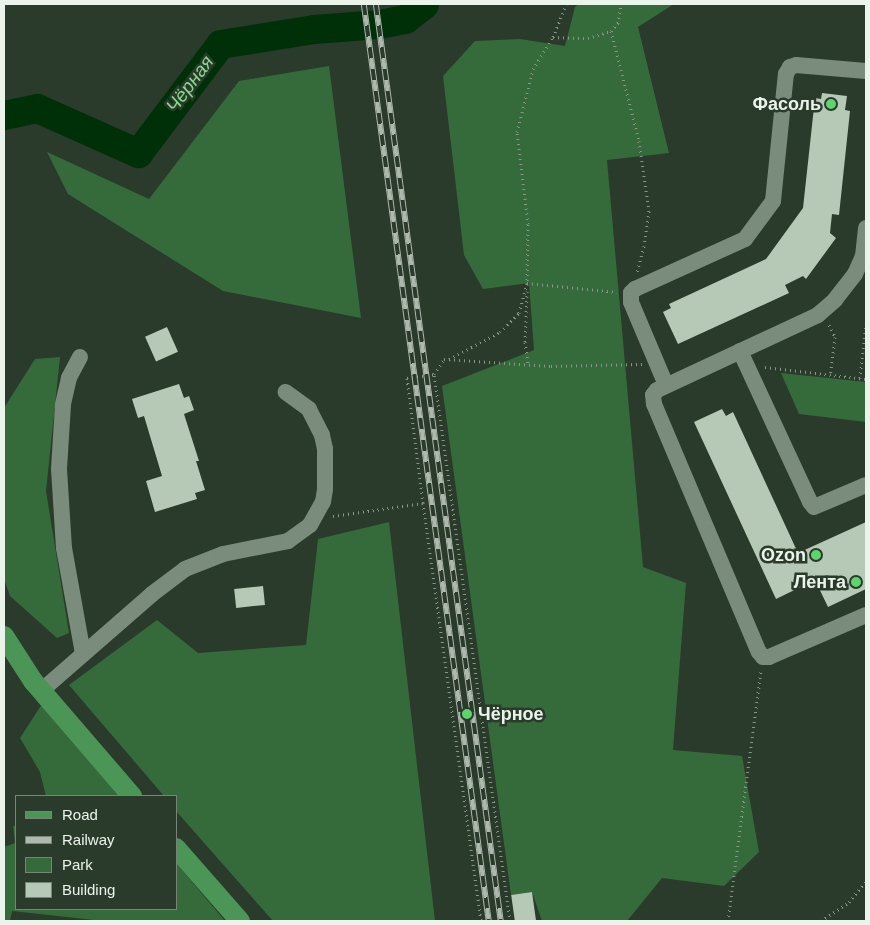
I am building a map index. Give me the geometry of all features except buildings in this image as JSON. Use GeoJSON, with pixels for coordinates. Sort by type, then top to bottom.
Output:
{"type":"FeatureCollection","features":[{"type":"Feature","properties":{"kind":"main road"},"geometry":{"type":"LineString","coordinates":[[4,636],[22,666],[41,691],[131,795]]}},
{"type":"Feature","properties":{"kind":"main road"},"geometry":{"type":"LineString","coordinates":[[4,650],[22,666]]}},
{"type":"Feature","properties":{"kind":"main road"},"geometry":{"type":"LineString","coordinates":[[178,850],[240,921]]}},
{"type":"Feature","properties":{"kind":"lane"},"geometry":{"type":"LineString","coordinates":[[666,385],[631,302],[631,294],[635,289],[745,240],[773,201],[786,74],[790,67],[796,65],[866,71]]}},
{"type":"Feature","properties":{"kind":"lane"},"geometry":{"type":"LineString","coordinates":[[866,228],[863,256],[856,274],[835,300],[818,314],[666,385],[657,390],[653,395],[654,404],[758,652],[762,657],[770,657],[866,615]]}},
{"type":"Feature","properties":{"kind":"lane"},"geometry":{"type":"LineString","coordinates":[[740,351],[814,507],[866,485]]}},
{"type":"Feature","properties":{"kind":"lane"},"geometry":{"type":"LineString","coordinates":[[80,357],[69,378],[63,405],[59,469],[64,548],[83,654]]}},
{"type":"Feature","properties":{"kind":"lane"},"geometry":{"type":"LineString","coordinates":[[41,691],[152,594],[185,569],[223,554],[288,541],[310,525],[323,502],[327,464],[323,442],[309,409],[286,392]]}},
{"type":"Feature","properties":{"kind":"path"},"geometry":{"type":"LineString","coordinates":[[528,364],[525,317],[528,224],[517,132],[533,69],[553,37],[566,4]]}},
{"type":"Feature","properties":{"kind":"path"},"geometry":{"type":"LineString","coordinates":[[553,37],[588,38],[611,31],[618,23],[621,4]]}},
{"type":"Feature","properties":{"kind":"path"},"geometry":{"type":"LineString","coordinates":[[527,283],[631,294],[644,246],[649,211],[639,141],[611,31]]}},
{"type":"Feature","properties":{"kind":"path"},"geometry":{"type":"LineString","coordinates":[[510,921],[434,374],[444,359],[448,359],[500,332],[519,313],[527,283]]}},
{"type":"Feature","properties":{"kind":"path"},"geometry":{"type":"LineString","coordinates":[[818,314],[831,327],[835,336],[830,375]]}},
{"type":"Feature","properties":{"kind":"path"},"geometry":{"type":"LineString","coordinates":[[860,378],[866,323]]}},
{"type":"Feature","properties":{"kind":"path"},"geometry":{"type":"LineString","coordinates":[[448,359],[550,366],[635,365],[656,362]]}},
{"type":"Feature","properties":{"kind":"path"},"geometry":{"type":"LineString","coordinates":[[765,367],[866,379]]}},
{"type":"Feature","properties":{"kind":"path"},"geometry":{"type":"LineString","coordinates":[[434,374],[407,378],[481,921]]}},
{"type":"Feature","properties":{"kind":"path"},"geometry":{"type":"LineString","coordinates":[[314,518],[423,503]]}},
{"type":"Feature","properties":{"kind":"path"},"geometry":{"type":"LineString","coordinates":[[728,921],[762,657]]}},
{"type":"Feature","properties":{"kind":"path"},"geometry":{"type":"LineString","coordinates":[[821,921],[849,902],[866,881]]}},
{"type":"Feature","properties":{"kind":"green space"},"geometry":{"type":"Polygon","coordinates":[[[578,4],[674,4],[638,27],[669,153],[607,160],[643,567],[686,583],[673,750],[742,756],[759,852],[724,886],[662,878],[627,921],[542,921],[532,892],[511,895],[442,386],[534,350],[529,283],[483,289],[464,255],[443,76],[475,41],[520,39],[565,46],[575,7],[578,4]]]}},
{"type":"Feature","properties":{"kind":"green space"},"geometry":{"type":"Polygon","coordinates":[[[329,66],[361,318],[223,291],[68,194],[47,152],[149,199],[239,81],[329,66]]]}},
{"type":"Feature","properties":{"kind":"green space"},"geometry":{"type":"Polygon","coordinates":[[[60,357],[46,491],[69,633],[57,638],[10,596],[4,579],[4,408],[35,359],[60,357]]]}},
{"type":"Feature","properties":{"kind":"green space"},"geometry":{"type":"Polygon","coordinates":[[[781,373],[866,382],[866,422],[799,414],[781,373]]]}},
{"type":"Feature","properties":{"kind":"green space"},"geometry":{"type":"Polygon","coordinates":[[[389,522],[435,921],[273,921],[178,813],[178,795],[163,795],[69,685],[157,620],[198,653],[306,645],[318,539],[389,522]]]}},
{"type":"Feature","properties":{"kind":"green space"},"geometry":{"type":"Polygon","coordinates":[[[42,704],[119,795],[46,795],[40,772],[20,738],[42,704]]]}},
{"type":"Feature","properties":{"kind":"green space"},"geometry":{"type":"Polygon","coordinates":[[[13,826],[15,826],[15,843],[13,826]]]}},
{"type":"Feature","properties":{"kind":"green space"},"geometry":{"type":"Polygon","coordinates":[[[15,843],[15,910],[178,910],[178,865],[225,921],[103,921],[12,911],[10,921],[4,921],[4,847],[15,843]]]}},
{"type":"Feature","properties":{"kind":"waterway","name":"Чёрная"},"geometry":{"type":"LineString","coordinates":[[4,115],[37,108],[138,153],[220,44],[314,29],[379,24],[405,19],[424,4]]}},
{"type":"Feature","properties":{"kind":"railway"},"geometry":{"type":"LineString","coordinates":[[364,4],[489,921]]}},
{"type":"Feature","properties":{"kind":"railway"},"geometry":{"type":"LineString","coordinates":[[376,4],[501,921]]}},
{"type":"Feature","properties":{"kind":"place","name":"Фасоль"},"geometry":{"type":"Point","coordinates":[831,104]}},
{"type":"Feature","properties":{"kind":"place","name":"Ozon"},"geometry":{"type":"Point","coordinates":[816,555]}},
{"type":"Feature","properties":{"kind":"place","name":"Лента"},"geometry":{"type":"Point","coordinates":[856,582]}},
{"type":"Feature","properties":{"kind":"place","name":"Чёрное"},"geometry":{"type":"Point","coordinates":[467,714]}}]}
